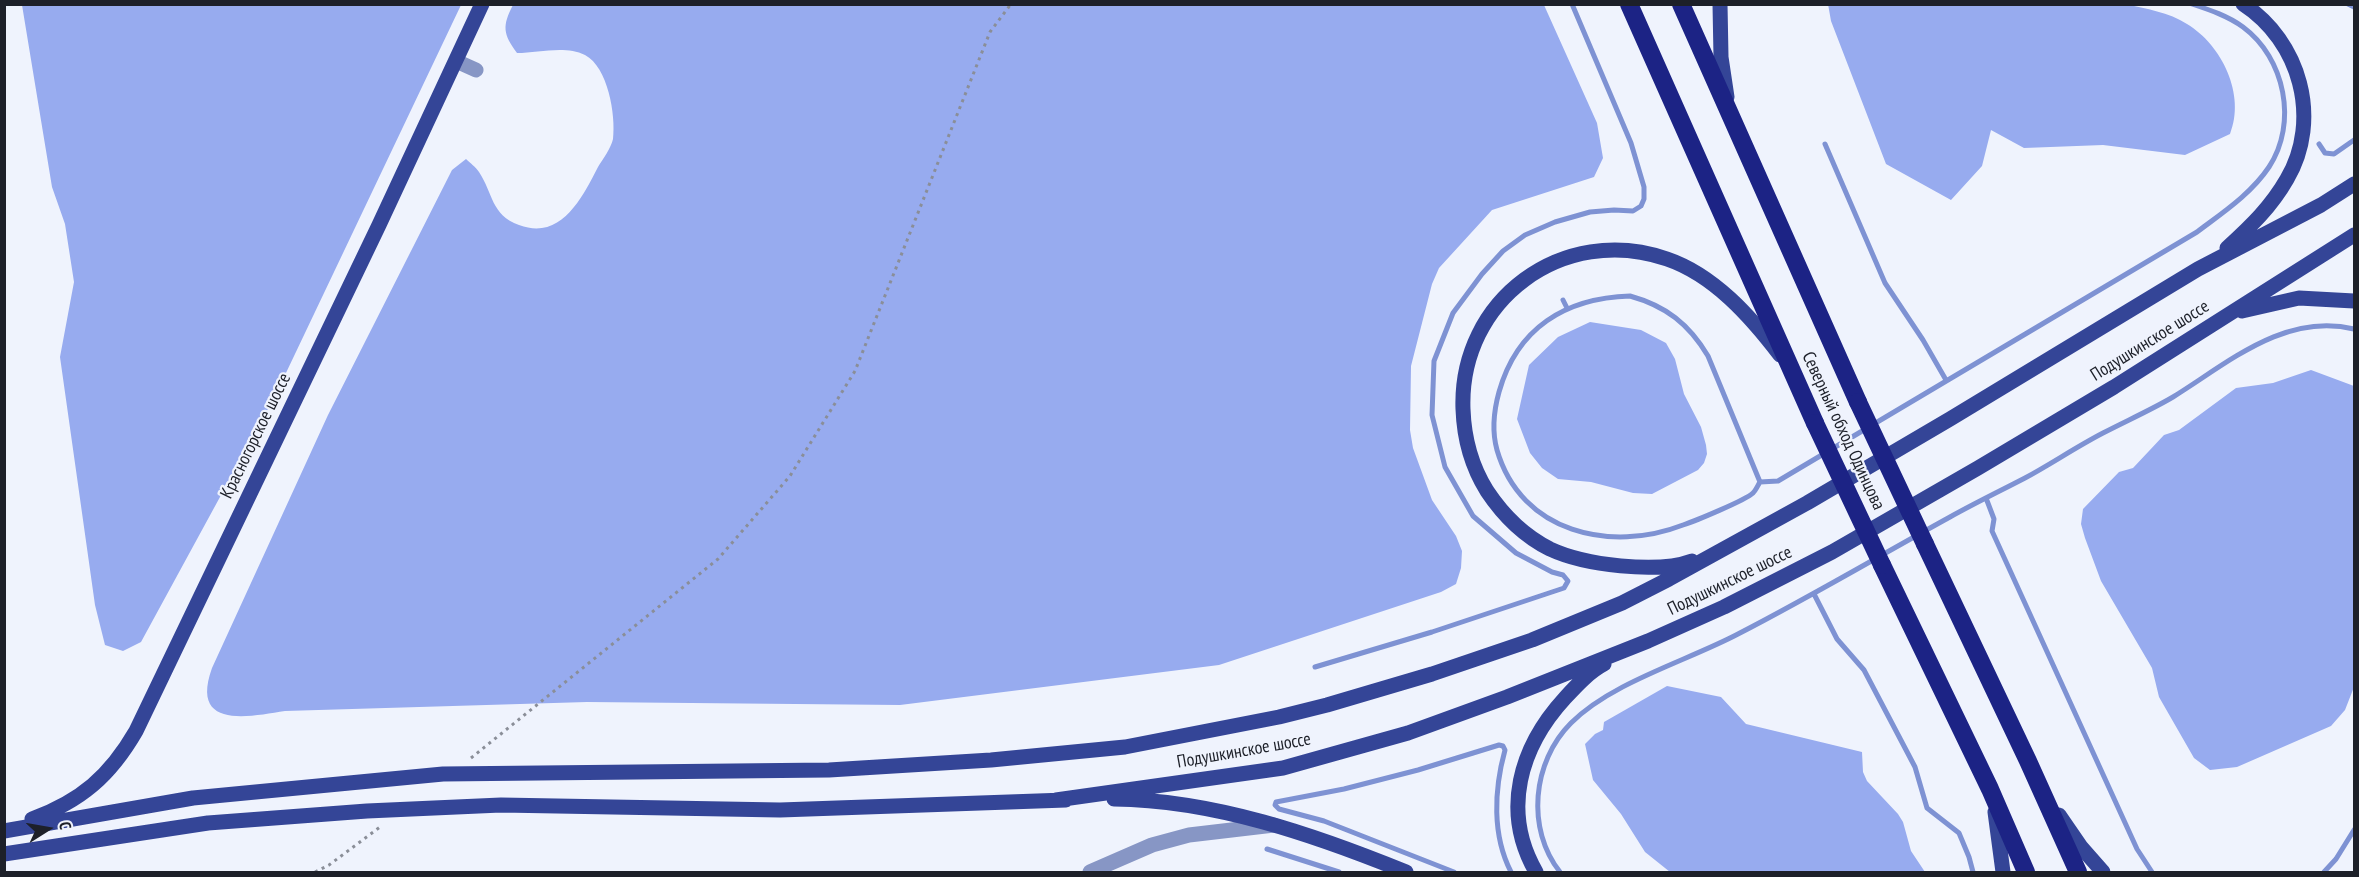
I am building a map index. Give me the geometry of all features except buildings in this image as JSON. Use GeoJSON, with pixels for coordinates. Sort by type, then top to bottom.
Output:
{"type":"FeatureCollection","features":[{"type":"Feature","properties":{"kind":"highway","name":"Северный обход Одинцова"},"geometry":{"type":"LineString","coordinates":[[1629,4],[1794,378],[1990,789],[2026,873]]}},
{"type":"Feature","properties":{"kind":"highway","name":"Северный обход Одинцова"},"geometry":{"type":"LineString","coordinates":[[1681,4],[1858,402],[2028,761],[2078,873]]}},
{"type":"Feature","properties":{"kind":"main road","name":"Красногорское шоссе"},"geometry":{"type":"LineString","coordinates":[[4,830],[57,809],[93,786],[117,760],[136,731],[482,4]]}},
{"type":"Feature","properties":{"kind":"main road"},"geometry":{"type":"LineString","coordinates":[[1720,4],[1719,33],[1724,85],[1736,129]]}},
{"type":"Feature","properties":{"kind":"main road"},"geometry":{"type":"LineString","coordinates":[[2198,269],[2224,251],[2259,219],[2288,178],[2298,154],[2302,132],[2302,89],[2291,56],[2270,26],[2243,4]]}},
{"type":"Feature","properties":{"kind":"main road"},"geometry":{"type":"LineString","coordinates":[[4,830],[193,798],[450,774],[829,770],[991,760],[1136,746],[1279,717],[1380,690],[1483,657],[1622,603],[1919,437],[2198,269],[2321,205],[2355,184]]}},
{"type":"Feature","properties":{"kind":"main road","name":"Подушкинское шоссе"},"geometry":{"type":"LineString","coordinates":[[1056,800],[1283,768],[1408,733],[1518,693],[1648,641],[1724,607],[1832,552],[2056,422],[2355,235]]}},
{"type":"Feature","properties":{"kind":"main road"},"geometry":{"type":"LineString","coordinates":[[1715,553],[1684,564],[1608,565],[1572,558],[1557,552],[1528,535],[1515,524],[1484,485],[1474,468],[1465,433],[1464,383],[1467,365],[1478,333],[1502,300],[1532,274],[1548,265],[1566,258],[1601,250],[1636,251],[1669,260],[1714,286],[1757,325],[1794,378]]}},
{"type":"Feature","properties":{"kind":"main road"},"geometry":{"type":"LineString","coordinates":[[2225,316],[2274,302],[2299,298],[2355,301]]}},
{"type":"Feature","properties":{"kind":"main road"},"geometry":{"type":"LineString","coordinates":[[1536,873],[1522,840],[1518,818],[1519,790],[1524,762],[1537,733],[1563,701],[1598,667],[1648,641]]}},
{"type":"Feature","properties":{"kind":"main road"},"geometry":{"type":"LineString","coordinates":[[2028,761],[2065,824],[2103,873]]}},
{"type":"Feature","properties":{"kind":"main road"},"geometry":{"type":"LineString","coordinates":[[1990,789],[1997,820],[2003,873]]}},
{"type":"Feature","properties":{"kind":"main road"},"geometry":{"type":"LineString","coordinates":[[4,854],[208,823],[405,809],[501,805],[780,810],[1122,799],[1209,810],[1274,825],[1340,846],[1406,873]]}},
{"type":"Feature","properties":{"kind":"street"},"geometry":{"type":"LineString","coordinates":[[456,61],[476,70]]}},
{"type":"Feature","properties":{"kind":"street"},"geometry":{"type":"LineString","coordinates":[[1090,873],[1108,869],[1152,845],[1189,835],[1274,825]]}},
{"type":"Feature","properties":{"kind":"path"},"geometry":{"type":"LineString","coordinates":[[450,774],[718,559],[790,476],[855,371],[990,32],[1011,4]]}},
{"type":"Feature","properties":{"kind":"path"},"geometry":{"type":"LineString","coordinates":[[315,873],[405,809]]}},
{"type":"Feature","properties":{"kind":"shaded area"},"geometry":{"type":"Polygon","coordinates":[[[1828,4],[2125,4],[2165,14],[2180,20],[2200,33],[2211,45],[2228,72],[2235,103],[2230,134],[2185,155],[2103,145],[2024,148],[1991,130],[1982,166],[1951,200],[1886,164],[1831,21],[1828,4]]]}},
{"type":"Feature","properties":{"kind":"shaded area"},"geometry":{"type":"Polygon","coordinates":[[[22,5],[461,5],[275,396],[141,642],[123,651],[105,645],[95,605],[60,357],[74,282],[65,224],[52,187],[22,5]]]}},
{"type":"Feature","properties":{"kind":"shaded area"},"geometry":{"type":"Polygon","coordinates":[[[513,5],[1544,5],[1597,123],[1603,158],[1594,177],[1492,210],[1439,268],[1432,284],[1411,366],[1410,430],[1413,448],[1432,500],[1456,536],[1462,551],[1461,568],[1456,584],[1441,592],[1219,665],[900,705],[587,702],[285,711],[239,716],[226,715],[215,710],[209,701],[207,688],[212,668],[328,415],[452,170],[466,159],[479,172],[494,203],[510,221],[534,228],[547,227],[568,214],[577,203],[611,146],[614,129],[612,105],[600,70],[585,55],[569,50],[517,53],[506,30],[507,19],[513,5]]]}},
{"type":"Feature","properties":{"kind":"shaded area"},"geometry":{"type":"Polygon","coordinates":[[[1590,322],[1641,330],[1666,343],[1675,359],[1684,394],[1701,427],[1706,445],[1707,454],[1698,470],[1652,494],[1633,493],[1591,482],[1558,479],[1542,468],[1530,453],[1517,419],[1529,365],[1558,337],[1590,322]]]}},
{"type":"Feature","properties":{"kind":"shaded area"},"geometry":{"type":"Polygon","coordinates":[[[2311,370],[2354,386],[2354,687],[2345,710],[2331,726],[2237,767],[2210,770],[2194,758],[2159,697],[2152,668],[2101,581],[2081,524],[2083,509],[2119,472],[2133,468],[2164,435],[2179,430],[2236,388],[2273,383],[2311,370]]]}},
{"type":"Feature","properties":{"kind":"shaded area"},"geometry":{"type":"Polygon","coordinates":[[[1667,686],[1721,697],[1746,724],[1862,752],[1863,772],[1867,781],[1898,814],[1903,822],[1911,851],[1925,872],[1670,872],[1645,852],[1621,814],[1593,780],[1585,744],[1603,730],[1604,722],[1667,686]]]}},
{"type":"Feature","properties":{"kind":"waterway"},"geometry":{"type":"LineString","coordinates":[[1315,667],[1432,632],[1564,588],[1568,581],[1563,575],[1552,572],[1516,553],[1473,516],[1445,467],[1432,415],[1434,361],[1453,313],[1482,274],[1503,251],[1525,235],[1555,222],[1590,212],[1633,211],[1641,206],[1644,199],[1644,187],[1631,143],[1572,4]]}},
{"type":"Feature","properties":{"kind":"waterway"},"geometry":{"type":"LineString","coordinates":[[1760,482],[1778,481],[2197,232],[2254,186],[2269,167],[2278,150],[2283,131],[2285,112],[2283,92],[2277,73],[2269,56],[2243,27],[2225,16],[2192,4]]}},
{"type":"Feature","properties":{"kind":"waterway"},"geometry":{"type":"LineString","coordinates":[[2348,4],[2354,7]]}},
{"type":"Feature","properties":{"kind":"waterway"},"geometry":{"type":"LineString","coordinates":[[2319,144],[2325,153],[2334,154],[2354,140]]}},
{"type":"Feature","properties":{"kind":"waterway"},"geometry":{"type":"LineString","coordinates":[[1825,144],[1885,283],[1923,340],[1946,380]]}},
{"type":"Feature","properties":{"kind":"waterway"},"geometry":{"type":"LineString","coordinates":[[1630,296],[1665,311],[1684,326],[1701,345],[1708,356],[1760,482],[1754,492],[1720,510],[1683,525],[1655,533],[1627,537],[1599,535],[1572,529],[1547,518],[1526,501],[1509,478],[1497,450],[1494,428],[1499,392],[1507,370],[1518,350],[1531,334],[1565,310],[1606,298],[1630,296]]}},
{"type":"Feature","properties":{"kind":"waterway"},"geometry":{"type":"LineString","coordinates":[[1563,300],[1567,308]]}},
{"type":"Feature","properties":{"kind":"waterway"},"geometry":{"type":"LineString","coordinates":[[1560,872],[1549,855],[1538,816],[1541,776],[1558,739],[1571,723],[1607,696],[1792,606],[1959,512],[2035,473],[2093,438],[2165,402],[2258,344],[2281,334],[2304,328],[2329,326],[2354,329]]}},
{"type":"Feature","properties":{"kind":"waterway"},"geometry":{"type":"LineString","coordinates":[[1986,498],[1994,519],[1992,531],[2137,849],[2152,872]]}},
{"type":"Feature","properties":{"kind":"waterway"},"geometry":{"type":"LineString","coordinates":[[1814,594],[1837,639],[1864,670],[1915,767],[1927,808],[1959,833],[1973,872]]}},
{"type":"Feature","properties":{"kind":"waterway"},"geometry":{"type":"LineString","coordinates":[[1454,872],[1324,821],[1279,809],[1275,805],[1276,802],[1344,789],[1418,770],[1499,745],[1503,746],[1505,750],[1497,796],[1498,828],[1500,843],[1511,872]]}},
{"type":"Feature","properties":{"kind":"waterway"},"geometry":{"type":"LineString","coordinates":[[2324,872],[2336,859],[2354,830]]}},
{"type":"Feature","properties":{"kind":"waterway"},"geometry":{"type":"LineString","coordinates":[[1267,849],[1339,872]]}}]}
